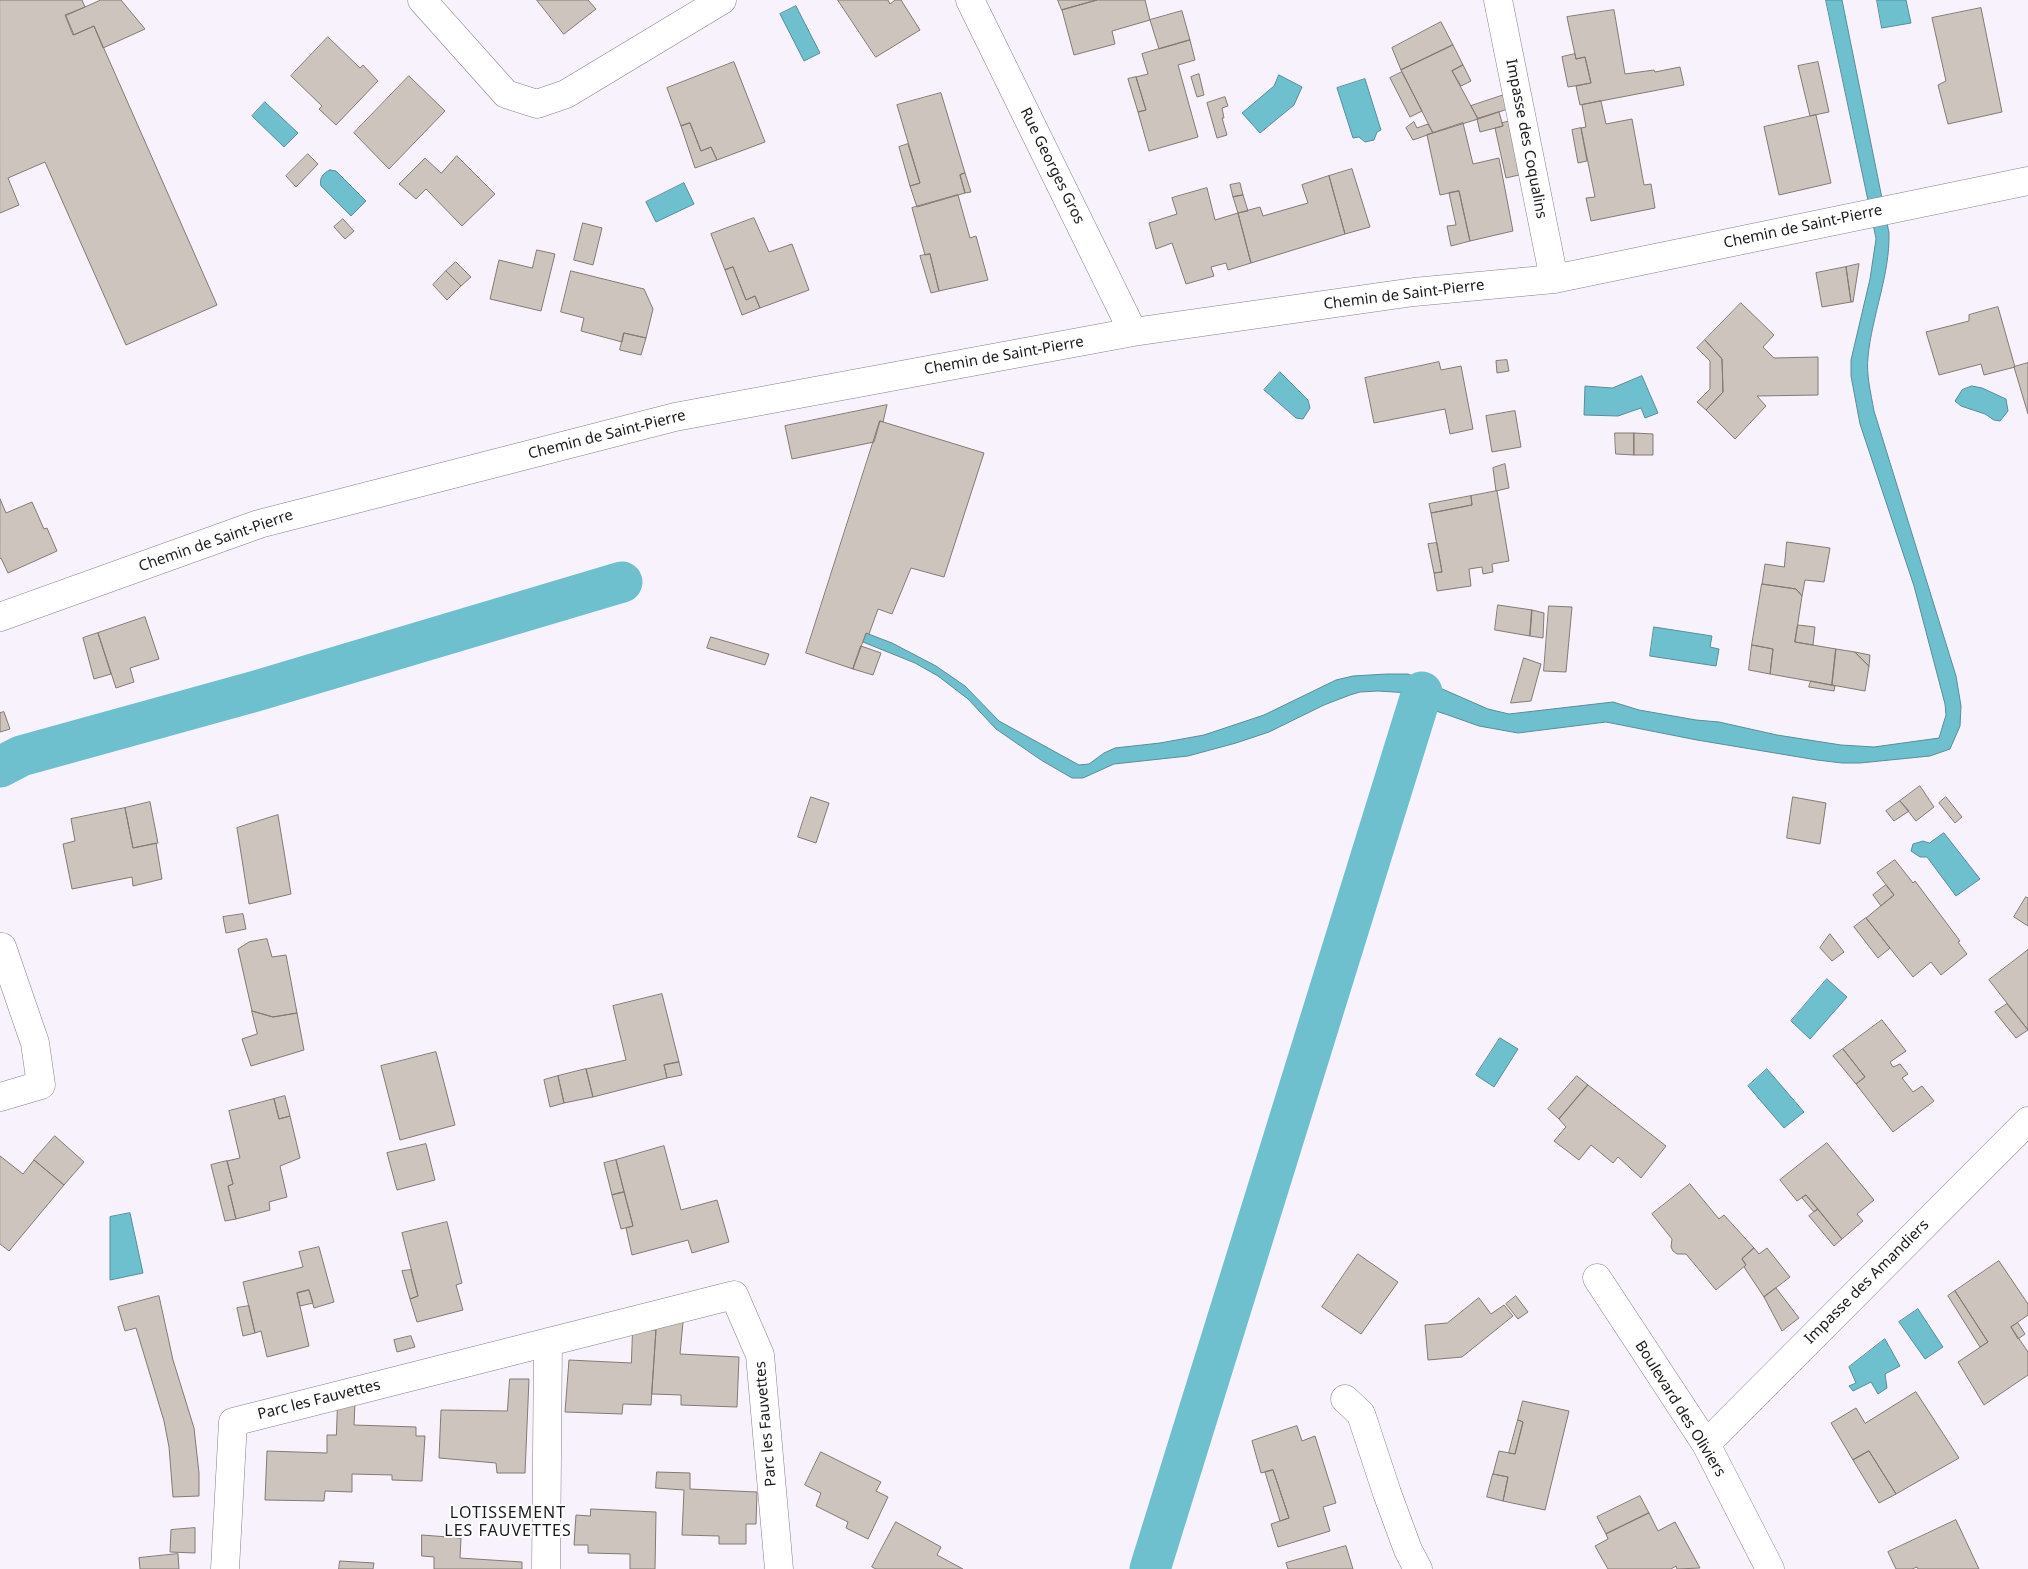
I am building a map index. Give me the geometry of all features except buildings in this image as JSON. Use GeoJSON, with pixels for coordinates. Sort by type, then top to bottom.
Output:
{"type":"FeatureCollection","features":[{"type":"Feature","properties":{"kind":"street"},"geometry":{"type":"LineString","coordinates":[[422,0],[506,94],[537,104],[566,94],[722,0]]}},
{"type":"Feature","properties":{"kind":"street","name":"Rue Georges Gros"},"geometry":{"type":"LineString","coordinates":[[970,0],[1133,332]]}},
{"type":"Feature","properties":{"kind":"street","name":"Impasse des Coqualins"},"geometry":{"type":"LineString","coordinates":[[1498,0],[1554,279]]}},
{"type":"Feature","properties":{"kind":"street","name":"Chemin de Saint-Pierre"},"geometry":{"type":"LineString","coordinates":[[0,617],[259,524],[666,419],[1133,332],[1414,292],[1554,279],[2028,181]]}},
{"type":"Feature","properties":{"kind":"street"},"geometry":{"type":"LineString","coordinates":[[0,1097],[41,1085],[35,1043],[2,947]]}},
{"type":"Feature","properties":{"kind":"street","name":"Impasse des Amandiers"},"geometry":{"type":"LineString","coordinates":[[1706,1444],[2028,1121]]}},
{"type":"Feature","properties":{"kind":"street","name":"Boulevard des Oliviers"},"geometry":{"type":"LineString","coordinates":[[1597,1278],[1706,1444],[1770,1569]]}},
{"type":"Feature","properties":{"kind":"street","name":"Parc les Fauvettes"},"geometry":{"type":"LineString","coordinates":[[225,1569],[233,1422],[734,1295],[760,1355],[779,1569]]}},
{"type":"Feature","properties":{"kind":"street"},"geometry":{"type":"LineString","coordinates":[[546,1569],[548,1342]]}},
{"type":"Feature","properties":{"kind":"street"},"geometry":{"type":"LineString","coordinates":[[1345,1399],[1361,1414],[1386,1493],[1408,1550],[1418,1569]]}},
{"type":"Feature","properties":{"kind":"water"},"geometry":{"type":"Polygon","coordinates":[[[1826,0],[1842,0],[1889,233],[1887,264],[1870,341],[1868,377],[1874,411],[1956,676],[1961,706],[1960,726],[1950,749],[1930,756],[1842,763],[1697,740],[1606,722],[1518,733],[1479,726],[1436,711],[1409,693],[1378,691],[1360,692],[1350,695],[1324,705],[1269,732],[1236,743],[1188,756],[1114,764],[1083,778],[1072,778],[1041,760],[996,729],[968,699],[938,676],[915,663],[863,642],[866,633],[892,643],[936,666],[965,686],[999,721],[1079,765],[1089,764],[1104,753],[1115,748],[1160,743],[1204,735],[1264,715],[1336,680],[1353,676],[1387,674],[1408,674],[1488,709],[1509,714],[1613,702],[1639,710],[1719,722],[1777,735],[1841,745],[1874,747],[1939,738],[1946,715],[1945,704],[1914,586],[1860,424],[1851,376],[1851,360],[1870,279],[1876,239],[1826,0]]]}},
{"type":"Feature","properties":{"kind":"water"},"geometry":{"type":"Polygon","coordinates":[[[1877,0],[1906,0],[1911,23],[1882,28],[1877,0]]]}},
{"type":"Feature","properties":{"kind":"water"},"geometry":{"type":"Polygon","coordinates":[[[796,6],[820,53],[804,61],[780,14],[796,6]]]}},
{"type":"Feature","properties":{"kind":"water"},"geometry":{"type":"Polygon","coordinates":[[[1279,75],[1302,87],[1294,105],[1260,133],[1242,113],[1274,86],[1279,75]]]}},
{"type":"Feature","properties":{"kind":"water"},"geometry":{"type":"Polygon","coordinates":[[[1365,79],[1381,130],[1377,132],[1374,140],[1365,142],[1359,137],[1353,138],[1337,88],[1365,79]]]}},
{"type":"Feature","properties":{"kind":"water"},"geometry":{"type":"Polygon","coordinates":[[[265,102],[298,133],[284,147],[252,116],[265,102]]]}},
{"type":"Feature","properties":{"kind":"water"},"geometry":{"type":"Polygon","coordinates":[[[330,170],[336,171],[366,201],[351,216],[321,186],[322,176],[330,170]]]}},
{"type":"Feature","properties":{"kind":"water"},"geometry":{"type":"Polygon","coordinates":[[[684,183],[694,204],[656,222],[646,202],[684,183]]]}},
{"type":"Feature","properties":{"kind":"water"},"geometry":{"type":"Polygon","coordinates":[[[1280,372],[1308,400],[1310,408],[1303,419],[1296,418],[1264,390],[1280,372]]]}},
{"type":"Feature","properties":{"kind":"water"},"geometry":{"type":"Polygon","coordinates":[[[1642,376],[1658,413],[1645,418],[1641,408],[1618,416],[1584,415],[1585,386],[1612,388],[1642,376]]]}},
{"type":"Feature","properties":{"kind":"water"},"geometry":{"type":"Polygon","coordinates":[[[1972,386],[1982,388],[2006,399],[2008,411],[2000,421],[1961,406],[1955,401],[1962,390],[1972,386]]]}},
{"type":"Feature","properties":{"kind":"water"},"geometry":{"type":"Polygon","coordinates":[[[1654,627],[1712,636],[1710,647],[1719,649],[1716,666],[1650,656],[1654,627]]]}},
{"type":"Feature","properties":{"kind":"water"},"geometry":{"type":"Polygon","coordinates":[[[1944,833],[1980,879],[1956,896],[1927,857],[1920,857],[1911,851],[1913,844],[1923,841],[1929,843],[1944,833]]]}},
{"type":"Feature","properties":{"kind":"water"},"geometry":{"type":"Polygon","coordinates":[[[1827,979],[1847,997],[1810,1039],[1791,1021],[1827,979]]]}},
{"type":"Feature","properties":{"kind":"water"},"geometry":{"type":"Polygon","coordinates":[[[1500,1038],[1518,1049],[1494,1087],[1476,1075],[1500,1038]]]}},
{"type":"Feature","properties":{"kind":"water"},"geometry":{"type":"Polygon","coordinates":[[[1767,1069],[1804,1112],[1784,1128],[1748,1086],[1767,1069]]]}},
{"type":"Feature","properties":{"kind":"water"},"geometry":{"type":"Polygon","coordinates":[[[130,1213],[143,1273],[110,1280],[110,1217],[130,1213]]]}},
{"type":"Feature","properties":{"kind":"water"},"geometry":{"type":"Polygon","coordinates":[[[1918,1309],[1943,1347],[1925,1359],[1899,1322],[1918,1309]]]}},
{"type":"Feature","properties":{"kind":"water"},"geometry":{"type":"Polygon","coordinates":[[[1885,1339],[1900,1366],[1885,1374],[1887,1388],[1878,1394],[1871,1382],[1853,1391],[1849,1386],[1856,1383],[1849,1367],[1885,1339]]]}},
{"type":"Feature","properties":{"kind":"waterway"},"geometry":{"type":"LineString","coordinates":[[0,767],[21,756],[256,691],[622,582]]}},
{"type":"Feature","properties":{"kind":"waterway"},"geometry":{"type":"LineString","coordinates":[[1150,1569],[1422,692]]}},
{"type":"Feature","properties":{"kind":"district","name":"LOTISSEMENT LES FAUVETTES"},"geometry":{"type":"Point","coordinates":[508,1522]}}]}
